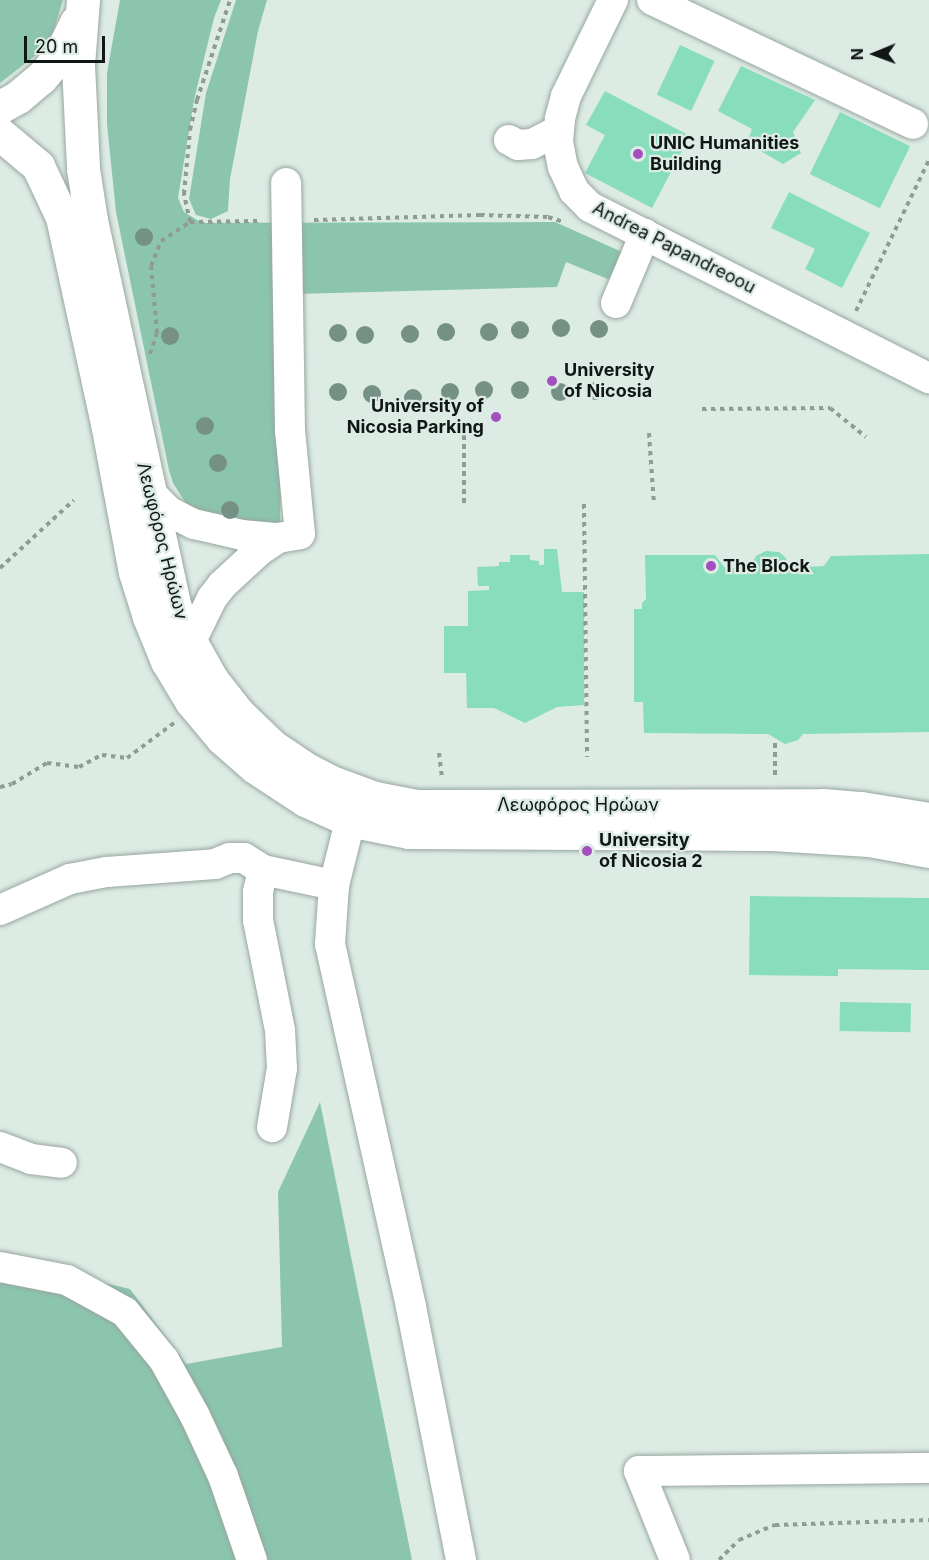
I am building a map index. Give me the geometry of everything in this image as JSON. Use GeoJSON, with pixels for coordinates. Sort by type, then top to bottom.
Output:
{"type":"FeatureCollection","features":[{"type":"Feature","properties":{"kind":"main road"},"geometry":{"type":"LineString","coordinates":[[0,107],[18,97],[41,78],[60,55],[74,28],[83,0]]}},
{"type":"Feature","properties":{"kind":"main road","name":"Λεωφόρος Ηρώων"},"geometry":{"type":"LineString","coordinates":[[83,0],[78,65],[83,169],[91,220],[143,468],[173,600],[190,643],[212,680],[238,712],[272,746],[308,770],[354,806],[409,832],[772,834],[869,840],[929,851]]}},
{"type":"Feature","properties":{"kind":"main road","name":"Λεωφόρος Ηρώων"},"geometry":{"type":"LineString","coordinates":[[0,134],[38,166],[62,217],[107,423],[135,572],[149,617],[167,661],[192,701],[222,738],[278,784],[304,800],[354,806],[823,806],[861,808],[929,819]]}},
{"type":"Feature","properties":{"kind":"street","name":"Andrea Papandreoou"},"geometry":{"type":"LineString","coordinates":[[613,0],[566,96],[559,130],[563,168],[574,191],[590,207],[929,378]]}},
{"type":"Feature","properties":{"kind":"street"},"geometry":{"type":"LineString","coordinates":[[652,0],[914,124]]}},
{"type":"Feature","properties":{"kind":"street"},"geometry":{"type":"LineString","coordinates":[[508,140],[518,144],[532,144],[559,130]]}},
{"type":"Feature","properties":{"kind":"street"},"geometry":{"type":"LineString","coordinates":[[143,468],[152,494],[176,515],[194,524],[225,533],[278,538],[300,534],[290,430],[286,183]]}},
{"type":"Feature","properties":{"kind":"street"},"geometry":{"type":"LineString","coordinates":[[616,303],[645,234]]}},
{"type":"Feature","properties":{"kind":"street"},"geometry":{"type":"LineString","coordinates":[[190,643],[203,614],[222,585],[260,550],[278,538]]}},
{"type":"Feature","properties":{"kind":"street"},"geometry":{"type":"LineString","coordinates":[[354,806],[334,885],[330,944],[411,1307],[461,1560]]}},
{"type":"Feature","properties":{"kind":"street"},"geometry":{"type":"LineString","coordinates":[[0,910],[70,879],[107,872],[215,864],[230,858],[244,858],[263,870],[334,885]]}},
{"type":"Feature","properties":{"kind":"street"},"geometry":{"type":"LineString","coordinates":[[263,870],[258,892],[258,920],[280,1030],[282,1068],[272,1127]]}},
{"type":"Feature","properties":{"kind":"street"},"geometry":{"type":"LineString","coordinates":[[0,1147],[31,1159],[62,1163]]}},
{"type":"Feature","properties":{"kind":"street"},"geometry":{"type":"LineString","coordinates":[[0,1267],[67,1280],[125,1312],[164,1360],[195,1416],[223,1476],[252,1560]]}},
{"type":"Feature","properties":{"kind":"street"},"geometry":{"type":"LineString","coordinates":[[675,1560],[639,1471],[929,1468]]}},
{"type":"Feature","properties":{"kind":"path"},"geometry":{"type":"LineString","coordinates":[[146,360],[154,349],[157,333],[151,279],[153,258],[166,236],[190,222],[183,194],[190,130],[200,89],[230,0]]}},
{"type":"Feature","properties":{"kind":"path"},"geometry":{"type":"LineString","coordinates":[[844,335],[929,160]]}},
{"type":"Feature","properties":{"kind":"path"},"geometry":{"type":"LineString","coordinates":[[440,217],[491,216],[556,219]]}},
{"type":"Feature","properties":{"kind":"path"},"geometry":{"type":"LineString","coordinates":[[702,409],[830,408],[866,437]]}},
{"type":"Feature","properties":{"kind":"path"},"geometry":{"type":"LineString","coordinates":[[464,432],[464,503]]}},
{"type":"Feature","properties":{"kind":"path"},"geometry":{"type":"LineString","coordinates":[[650,433],[654,504]]}},
{"type":"Feature","properties":{"kind":"path"},"geometry":{"type":"LineString","coordinates":[[0,568],[74,500]]}},
{"type":"Feature","properties":{"kind":"path"},"geometry":{"type":"LineString","coordinates":[[584,504],[587,757]]}},
{"type":"Feature","properties":{"kind":"path"},"geometry":{"type":"LineString","coordinates":[[0,787],[12,784],[46,763],[79,767],[102,755],[127,758],[182,717]]}},
{"type":"Feature","properties":{"kind":"path"},"geometry":{"type":"LineString","coordinates":[[775,740],[775,781]]}},
{"type":"Feature","properties":{"kind":"path"},"geometry":{"type":"LineString","coordinates":[[439,753],[442,781]]}},
{"type":"Feature","properties":{"kind":"path"},"geometry":{"type":"LineString","coordinates":[[719,1560],[739,1540],[775,1525],[929,1520]]}},
{"type":"Feature","properties":{"kind":"green space"},"geometry":{"type":"Polygon","coordinates":[[[0,0],[63,0],[53,32],[36,55],[0,83],[0,0]]]}},
{"type":"Feature","properties":{"kind":"green space"},"geometry":{"type":"Polygon","coordinates":[[[120,0],[221,0],[214,18],[194,100],[178,198],[184,212],[202,223],[555,222],[631,256],[620,284],[566,262],[557,287],[296,294],[284,311],[280,526],[230,522],[187,505],[173,483],[169,470],[116,212],[107,124],[107,73],[120,0]]]}},
{"type":"Feature","properties":{"kind":"green space"},"geometry":{"type":"Polygon","coordinates":[[[236,0],[267,0],[258,31],[230,179],[228,211],[211,219],[196,215],[189,199],[206,93],[236,0]]]}},
{"type":"Feature","properties":{"kind":"green space"},"geometry":{"type":"Polygon","coordinates":[[[320,1102],[412,1560],[0,1560],[0,1259],[130,1289],[186,1364],[282,1347],[278,1192],[320,1102]]]}},
{"type":"Feature","properties":{"kind":"building"},"geometry":{"type":"Polygon","coordinates":[[[680,45],[714,61],[691,111],[657,95],[680,45]]]}},
{"type":"Feature","properties":{"kind":"building"},"geometry":{"type":"Polygon","coordinates":[[[741,66],[815,100],[793,132],[801,153],[783,164],[747,143],[752,129],[718,111],[741,66]]]}},
{"type":"Feature","properties":{"kind":"building","name":"UNIC Humanities Building"},"geometry":{"type":"Polygon","coordinates":[[[605,91],[690,136],[652,208],[585,173],[605,135],[586,125],[605,91]]]}},
{"type":"Feature","properties":{"kind":"building"},"geometry":{"type":"Polygon","coordinates":[[[840,112],[910,146],[880,208],[810,174],[840,112]]]}},
{"type":"Feature","properties":{"kind":"building"},"geometry":{"type":"Polygon","coordinates":[[[789,192],[870,233],[842,288],[805,269],[815,249],[771,228],[789,192]]]}},
{"type":"Feature","properties":{"kind":"building"},"geometry":{"type":"Polygon","coordinates":[[[544,549],[557,549],[562,592],[584,592],[584,705],[557,707],[525,723],[494,708],[467,708],[466,673],[444,673],[444,626],[468,626],[468,591],[489,590],[489,586],[478,586],[477,567],[499,566],[499,562],[510,562],[510,555],[530,555],[530,560],[539,561],[539,565],[544,565],[544,549]]]}},
{"type":"Feature","properties":{"kind":"building"},"geometry":{"type":"Polygon","coordinates":[[[766,551],[779,552],[786,558],[790,568],[824,566],[831,556],[929,554],[929,732],[803,734],[798,740],[785,744],[768,734],[644,733],[643,702],[634,702],[634,609],[642,609],[642,603],[646,599],[645,555],[715,555],[725,568],[750,568],[756,556],[766,551]]]}},
{"type":"Feature","properties":{"kind":"building"},"geometry":{"type":"Polygon","coordinates":[[[750,896],[929,898],[929,970],[838,969],[838,976],[749,975],[750,896]]]}},
{"type":"Feature","properties":{"kind":"building"},"geometry":{"type":"Polygon","coordinates":[[[840,1002],[911,1003],[910,1032],[839,1031],[840,1002]]]}},
{"type":"Feature","properties":{"kind":"place","name":"UNIC Humanities Building"},"geometry":{"type":"Point","coordinates":[638,154]}},
{"type":"Feature","properties":{"kind":"place","name":"University of Nicosia"},"geometry":{"type":"Point","coordinates":[552,381]}},
{"type":"Feature","properties":{"kind":"place","name":"University of Nicosia Parking"},"geometry":{"type":"Point","coordinates":[496,417]}},
{"type":"Feature","properties":{"kind":"place","name":"The Block"},"geometry":{"type":"Point","coordinates":[711,566]}},
{"type":"Feature","properties":{"kind":"place","name":"University of Nicosia 2"},"geometry":{"type":"Point","coordinates":[587,851]}}]}
